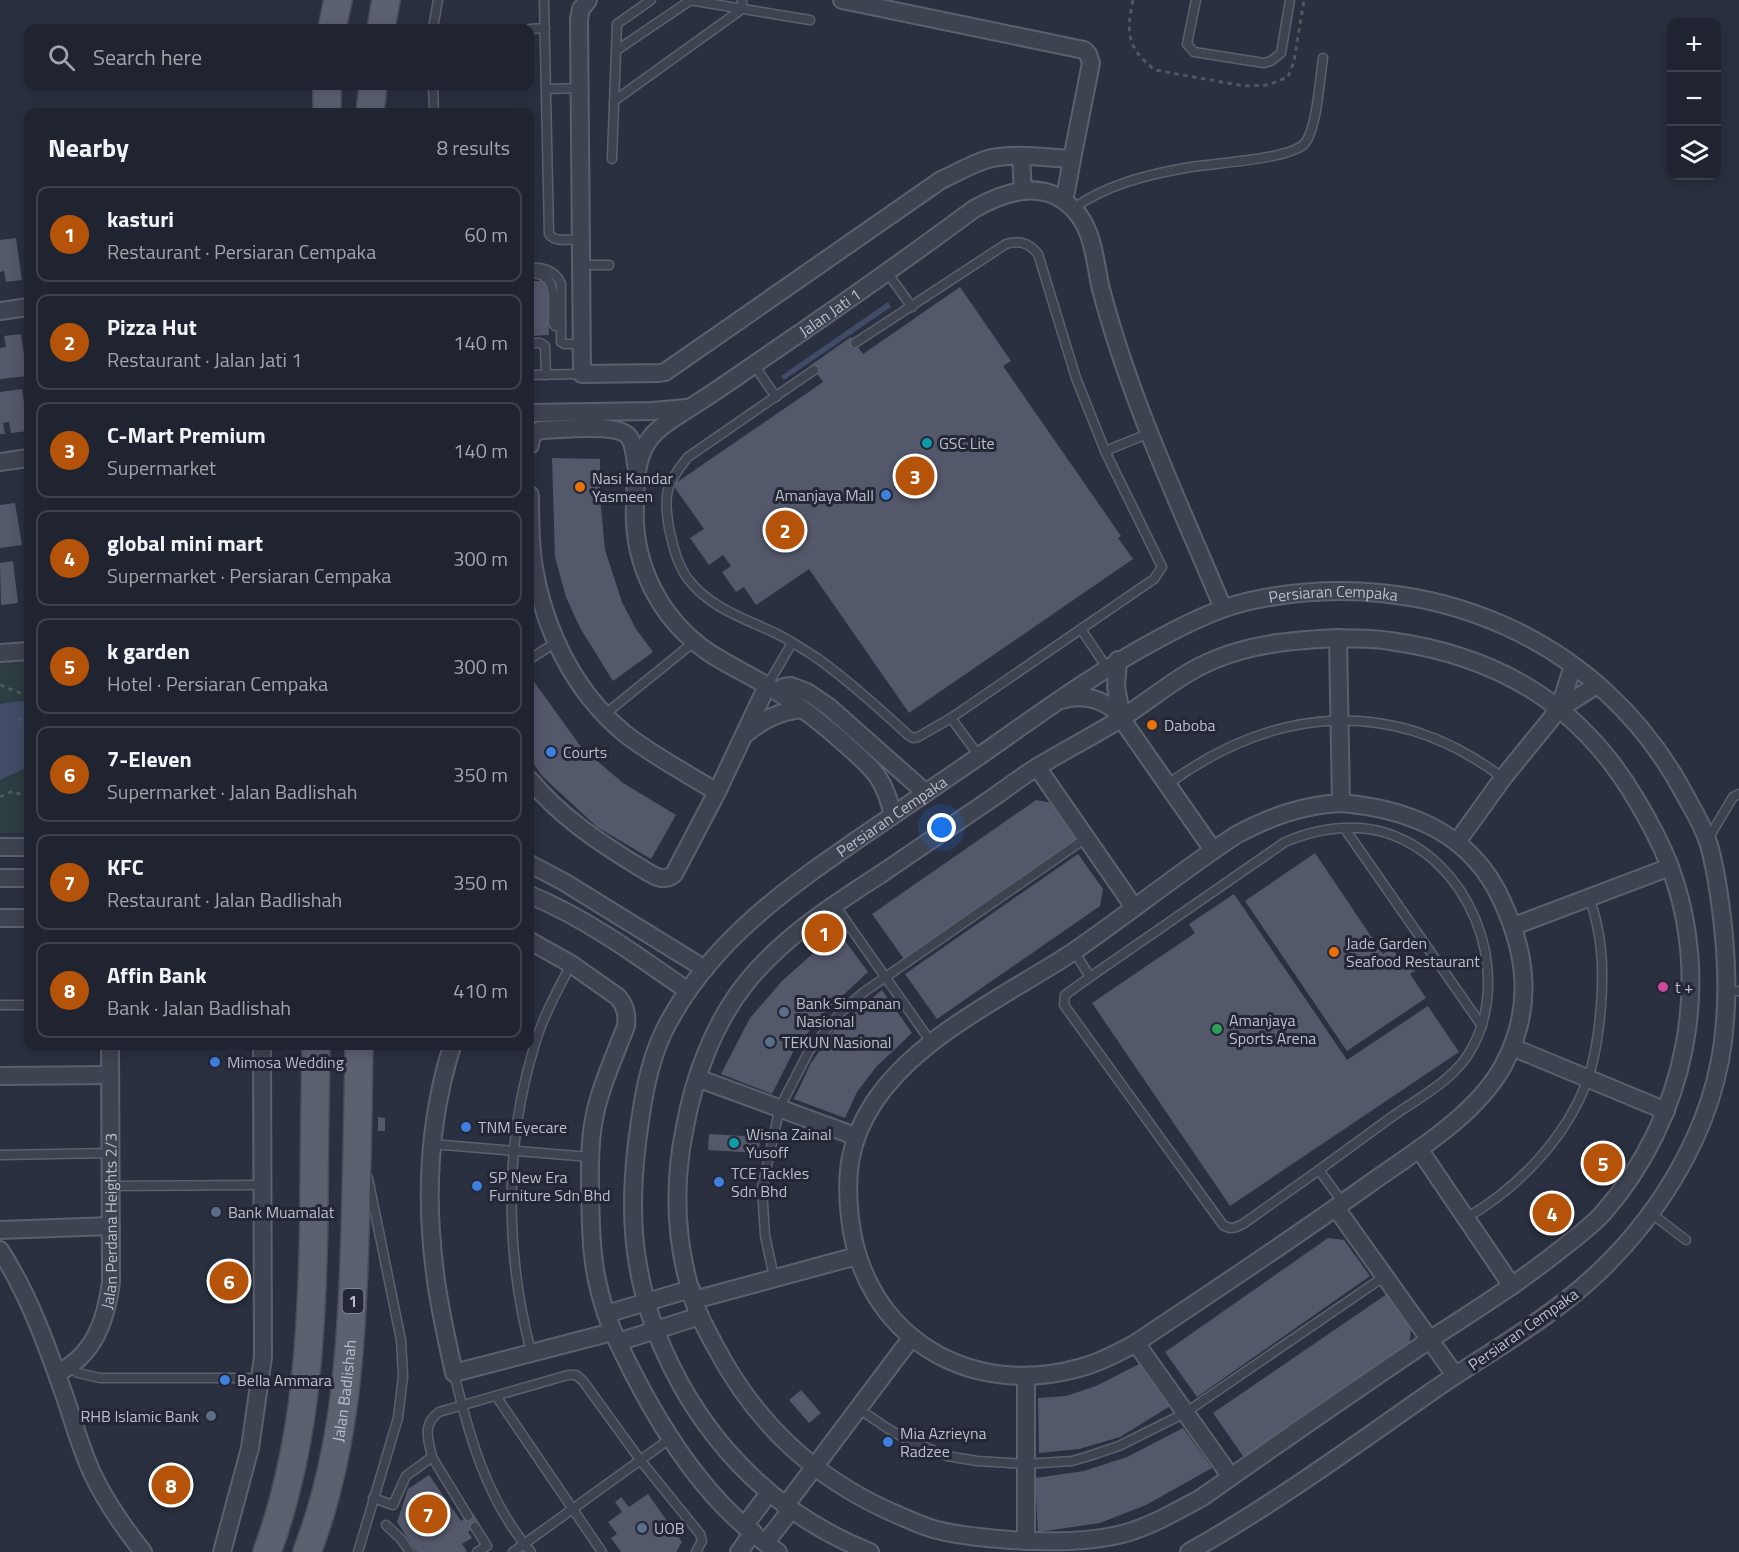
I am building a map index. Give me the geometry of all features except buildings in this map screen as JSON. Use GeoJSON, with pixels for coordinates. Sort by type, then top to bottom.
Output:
{"type":"FeatureCollection","features":[{"type":"Feature","properties":{"kind":"main road"},"geometry":{"type":"LineString","coordinates":[[333,24],[338,0]]}},
{"type":"Feature","properties":{"kind":"main road"},"geometry":{"type":"LineString","coordinates":[[382,24],[386,0]]}},
{"type":"Feature","properties":{"kind":"main road"},"geometry":{"type":"LineString","coordinates":[[327,90],[327,108]]}},
{"type":"Feature","properties":{"kind":"main road"},"geometry":{"type":"LineString","coordinates":[[370,108],[373,90]]}},
{"type":"Feature","properties":{"kind":"main road"},"geometry":{"type":"LineString","coordinates":[[267,1552],[293,1464],[306,1383],[312,1307],[316,1050]]}},
{"type":"Feature","properties":{"kind":"main road","name":"Jalan Badlishah"},"geometry":{"type":"LineString","coordinates":[[307,1552],[328,1484],[346,1380],[353,1307],[359,1050]]}},
{"type":"Feature","properties":{"kind":"street"},"geometry":{"type":"LineString","coordinates":[[586,0],[579,19],[582,374],[659,374],[665,372],[941,180],[973,164],[991,158],[1072,159]]}},
{"type":"Feature","properties":{"kind":"street"},"geometry":{"type":"LineString","coordinates":[[842,0],[1084,50],[1088,54],[1091,63],[1065,192],[1068,203],[1079,215],[1091,239],[1119,353],[1223,608]]}},
{"type":"Feature","properties":{"kind":"street"},"geometry":{"type":"LineString","coordinates":[[1022,157],[1023,191]]}},
{"type":"Feature","properties":{"kind":"street","name":"Jalan Jati 1"},"geometry":{"type":"LineString","coordinates":[[893,815],[882,780],[870,766],[825,726],[772,689],[694,642],[670,617],[653,592],[643,568],[635,516],[637,469],[643,449],[653,434],[974,209],[997,197],[1023,191],[1047,192],[1068,203]]}},
{"type":"Feature","properties":{"kind":"street"},"geometry":{"type":"LineString","coordinates":[[0,310],[24,307]]}},
{"type":"Feature","properties":{"kind":"street"},"geometry":{"type":"LineString","coordinates":[[534,413],[690,408]]}},
{"type":"Feature","properties":{"kind":"street"},"geometry":{"type":"LineString","coordinates":[[534,434],[540,430],[621,430],[629,437],[637,469]]}},
{"type":"Feature","properties":{"kind":"street"},"geometry":{"type":"LineString","coordinates":[[0,462],[24,459]]}},
{"type":"Feature","properties":{"kind":"street"},"geometry":{"type":"LineString","coordinates":[[534,567],[555,643],[581,686],[604,715],[648,749],[717,792]]}},
{"type":"Feature","properties":{"kind":"street","name":"Persiaran Cempaka"},"geometry":{"type":"LineString","coordinates":[[870,1552],[830,1534],[788,1508],[733,1459],[710,1431],[680,1385],[656,1330],[646,1302],[634,1248],[632,1201],[640,1118],[656,1050],[663,1033],[688,991],[705,969],[754,916],[783,891],[1112,664],[1193,621],[1223,608],[1252,600],[1293,594],[1353,592],[1393,594],[1432,600],[1487,617],[1545,645],[1597,685],[1624,710],[1657,749],[1675,776],[1708,839],[1720,903],[1726,970],[1733,992],[1722,1051],[1701,1122],[1686,1154],[1652,1215],[1614,1257],[1570,1298],[1330,1463],[1189,1552]]}},
{"type":"Feature","properties":{"kind":"street"},"geometry":{"type":"LineString","coordinates":[[1338,638],[1341,803]]}},
{"type":"Feature","properties":{"kind":"street"},"geometry":{"type":"LineString","coordinates":[[1338,638],[1388,640],[1436,649],[1486,665],[1525,684],[1559,709],[1603,750],[1622,776],[1656,834],[1670,867],[1684,920],[1689,952],[1690,1010],[1684,1052],[1676,1083],[1653,1139],[1637,1167],[1603,1214],[1577,1237],[1512,1286],[1431,1339],[1201,1498],[1166,1518],[1129,1532],[1077,1540],[1026,1541],[966,1536],[939,1531],[850,1492],[814,1468],[771,1428],[730,1374],[700,1316],[692,1294],[681,1249],[678,1221],[678,1171],[688,1111],[697,1078],[724,1016],[745,984],[779,947],[834,904],[1037,767],[1122,718],[1178,680],[1213,660],[1258,645],[1338,638]]}},
{"type":"Feature","properties":{"kind":"street"},"geometry":{"type":"LineString","coordinates":[[0,653],[24,651]]}},
{"type":"Feature","properties":{"kind":"street"},"geometry":{"type":"LineString","coordinates":[[1112,664],[1122,718]]}},
{"type":"Feature","properties":{"kind":"street"},"geometry":{"type":"LineString","coordinates":[[1559,709],[1573,666]]}},
{"type":"Feature","properties":{"kind":"street"},"geometry":{"type":"LineString","coordinates":[[1457,842],[1503,778],[1559,709],[1597,685]]}},
{"type":"Feature","properties":{"kind":"street"},"geometry":{"type":"LineString","coordinates":[[534,785],[544,798],[604,846],[662,878],[670,877],[674,874],[717,792],[744,735],[772,689],[791,686],[807,692],[829,707],[926,794]]}},
{"type":"Feature","properties":{"kind":"street"},"geometry":{"type":"LineString","coordinates":[[1058,701],[1081,697],[1092,698],[1109,705],[1122,718],[1213,850]]}},
{"type":"Feature","properties":{"kind":"street"},"geometry":{"type":"LineString","coordinates":[[744,735],[768,717],[801,709]]}},
{"type":"Feature","properties":{"kind":"street"},"geometry":{"type":"LineString","coordinates":[[1037,767],[1134,907]]}},
{"type":"Feature","properties":{"kind":"street"},"geometry":{"type":"LineString","coordinates":[[1341,803],[1371,806],[1404,814],[1432,826],[1457,842],[1474,857],[1490,878],[1514,926],[1519,943],[1524,998],[1520,1023],[1512,1047],[1502,1068],[1487,1090],[1449,1126],[1419,1149],[1136,1343],[1108,1358],[1079,1368],[1026,1376],[1002,1375],[965,1367],[946,1360],[912,1337],[889,1316],[874,1295],[864,1276],[852,1234],[848,1200],[848,1167],[855,1136],[873,1103],[902,1068],[931,1042],[1074,951],[1236,835],[1262,821],[1292,810],[1319,804],[1341,803]]}},
{"type":"Feature","properties":{"kind":"street"},"geometry":{"type":"LineString","coordinates":[[0,847],[24,847]]}},
{"type":"Feature","properties":{"kind":"street"},"geometry":{"type":"LineString","coordinates":[[534,866],[564,882],[705,969]]}},
{"type":"Feature","properties":{"kind":"street"},"geometry":{"type":"LineString","coordinates":[[1514,926],[1670,867]]}},
{"type":"Feature","properties":{"kind":"street"},"geometry":{"type":"LineString","coordinates":[[0,878],[24,878]]}},
{"type":"Feature","properties":{"kind":"street"},"geometry":{"type":"LineString","coordinates":[[534,897],[592,928],[688,991]]}},
{"type":"Feature","properties":{"kind":"street"},"geometry":{"type":"LineString","coordinates":[[0,918],[24,918]]}},
{"type":"Feature","properties":{"kind":"street"},"geometry":{"type":"LineString","coordinates":[[534,943],[571,964],[618,997],[627,1013],[626,1026],[596,1112],[590,1157],[594,1260],[606,1314],[615,1337],[643,1391],[688,1464],[709,1490],[761,1538]]}},
{"type":"Feature","properties":{"kind":"street"},"geometry":{"type":"LineString","coordinates":[[1512,1047],[1666,1111]]}},
{"type":"Feature","properties":{"kind":"street","name":"Jalan Perdana Heights 2/3"},"geometry":{"type":"LineString","coordinates":[[63,1370],[81,1357],[97,1334],[104,1320],[111,1282],[110,1050]]}},
{"type":"Feature","properties":{"kind":"street"},"geometry":{"type":"LineString","coordinates":[[222,1552],[250,1448],[261,1378],[262,1050]]}},
{"type":"Feature","properties":{"kind":"street"},"geometry":{"type":"LineString","coordinates":[[451,1050],[440,1088],[431,1144],[430,1171],[431,1243],[439,1301],[454,1373],[531,1352],[656,1330],[700,1316]]}},
{"type":"Feature","properties":{"kind":"street"},"geometry":{"type":"LineString","coordinates":[[0,1076],[110,1075]]}},
{"type":"Feature","properties":{"kind":"street"},"geometry":{"type":"LineString","coordinates":[[697,1078],[855,1136]]}},
{"type":"Feature","properties":{"kind":"street"},"geometry":{"type":"LineString","coordinates":[[1419,1149],[1512,1286]]}},
{"type":"Feature","properties":{"kind":"street"},"geometry":{"type":"LineString","coordinates":[[1339,1205],[1455,1375]]}},
{"type":"Feature","properties":{"kind":"street"},"geometry":{"type":"LineString","coordinates":[[0,1230],[111,1226]]}},
{"type":"Feature","properties":{"kind":"street"},"geometry":{"type":"LineString","coordinates":[[0,1250],[20,1283],[63,1370],[92,1473],[115,1513],[143,1552]]}},
{"type":"Feature","properties":{"kind":"street"},"geometry":{"type":"LineString","coordinates":[[606,1314],[646,1302],[774,1278],[857,1256]]}},
{"type":"Feature","properties":{"kind":"street"},"geometry":{"type":"LineString","coordinates":[[739,1552],[761,1538],[788,1508],[814,1468],[912,1337]]}},
{"type":"Feature","properties":{"kind":"street"},"geometry":{"type":"LineString","coordinates":[[1136,1343],[1231,1477]]}},
{"type":"Feature","properties":{"kind":"street"},"geometry":{"type":"LineString","coordinates":[[1026,1376],[1026,1541]]}},
{"type":"Feature","properties":{"kind":"street"},"geometry":{"type":"LineString","coordinates":[[761,1538],[769,1493]]}},
{"type":"Feature","properties":{"kind":"lane"},"geometry":{"type":"LineString","coordinates":[[435,24],[438,0]]}},
{"type":"Feature","properties":{"kind":"lane"},"geometry":{"type":"LineString","coordinates":[[544,0],[549,234],[550,237],[556,239],[580,238]]}},
{"type":"Feature","properties":{"kind":"lane"},"geometry":{"type":"LineString","coordinates":[[612,159],[617,24],[651,0]]}},
{"type":"Feature","properties":{"kind":"lane"},"geometry":{"type":"LineString","coordinates":[[617,50],[690,0],[742,4],[810,20]]}},
{"type":"Feature","properties":{"kind":"lane"},"geometry":{"type":"LineString","coordinates":[[1196,0],[1187,44],[1194,52],[1264,63],[1271,61],[1281,52],[1290,0]]}},
{"type":"Feature","properties":{"kind":"lane"},"geometry":{"type":"LineString","coordinates":[[614,101],[742,4]]}},
{"type":"Feature","properties":{"kind":"lane"},"geometry":{"type":"LineString","coordinates":[[534,29],[545,28]]}},
{"type":"Feature","properties":{"kind":"lane"},"geometry":{"type":"LineString","coordinates":[[1068,203],[1144,177],[1299,149],[1306,141],[1313,123],[1323,58]]}},
{"type":"Feature","properties":{"kind":"lane"},"geometry":{"type":"LineString","coordinates":[[546,89],[580,88]]}},
{"type":"Feature","properties":{"kind":"lane"},"geometry":{"type":"LineString","coordinates":[[433,90],[434,108]]}},
{"type":"Feature","properties":{"kind":"lane"},"geometry":{"type":"LineString","coordinates":[[814,370],[688,457],[668,486],[666,496],[673,549],[688,579],[714,604],[817,658],[908,735],[913,738],[918,737],[951,718],[1154,579],[1162,567],[1106,452],[1076,378],[1038,254],[1033,248],[1022,242],[1006,244],[855,343]]}},
{"type":"Feature","properties":{"kind":"lane"},"geometry":{"type":"LineString","coordinates":[[580,265],[609,265]]}},
{"type":"Feature","properties":{"kind":"lane"},"geometry":{"type":"LineString","coordinates":[[534,268],[542,267],[549,270],[561,284],[561,342],[582,344]]}},
{"type":"Feature","properties":{"kind":"lane"},"geometry":{"type":"LineString","coordinates":[[886,271],[912,307]]}},
{"type":"Feature","properties":{"kind":"lane"},"geometry":{"type":"LineString","coordinates":[[534,274],[543,275],[550,282],[553,290],[553,322],[555,326],[561,327]]}},
{"type":"Feature","properties":{"kind":"lane"},"geometry":{"type":"LineString","coordinates":[[534,343],[545,346],[546,375]]}},
{"type":"Feature","properties":{"kind":"lane"},"geometry":{"type":"LineString","coordinates":[[754,365],[777,397]]}},
{"type":"Feature","properties":{"kind":"lane"},"geometry":{"type":"LineString","coordinates":[[534,375],[582,374]]}},
{"type":"Feature","properties":{"kind":"lane"},"geometry":{"type":"LineString","coordinates":[[1106,452],[1150,433]]}},
{"type":"Feature","properties":{"kind":"lane"},"geometry":{"type":"LineString","coordinates":[[1080,629],[1112,664]]}},
{"type":"Feature","properties":{"kind":"lane"},"geometry":{"type":"LineString","coordinates":[[604,715],[694,642]]}},
{"type":"Feature","properties":{"kind":"lane"},"geometry":{"type":"LineString","coordinates":[[534,656],[555,643]]}},
{"type":"Feature","properties":{"kind":"lane"},"geometry":{"type":"LineString","coordinates":[[772,689],[792,643]]}},
{"type":"Feature","properties":{"kind":"lane"},"geometry":{"type":"LineString","coordinates":[[951,718],[979,756]]}},
{"type":"Feature","properties":{"kind":"lane"},"geometry":{"type":"LineString","coordinates":[[1167,784],[1213,755],[1253,737],[1281,728],[1340,720],[1391,724],[1420,732],[1468,754],[1503,778]]}},
{"type":"Feature","properties":{"kind":"lane"},"geometry":{"type":"LineString","coordinates":[[1708,839],[1733,797],[1739,794]]}},
{"type":"Feature","properties":{"kind":"lane"},"geometry":{"type":"LineString","coordinates":[[1345,829],[1482,1026]]}},
{"type":"Feature","properties":{"kind":"lane"},"geometry":{"type":"LineString","coordinates":[[1364,829],[1384,832],[1419,849],[1439,865],[1452,880],[1478,927],[1486,951],[1489,992],[1482,1026],[1467,1058],[1451,1074],[1243,1224],[1229,1229],[1223,1225],[1064,1005],[1065,995],[1090,977],[1285,842],[1304,834],[1364,829]]}},
{"type":"Feature","properties":{"kind":"lane"},"geometry":{"type":"LineString","coordinates":[[774,1278],[765,1235],[762,1188],[780,1107],[808,1051],[840,1012],[886,976],[1086,838]]}},
{"type":"Feature","properties":{"kind":"lane"},"geometry":{"type":"LineString","coordinates":[[1466,1218],[1485,1208],[1537,1161],[1564,1126],[1581,1098],[1599,1033],[1603,973],[1600,935],[1589,897]]}},
{"type":"Feature","properties":{"kind":"lane"},"geometry":{"type":"LineString","coordinates":[[834,904],[931,1042]]}},
{"type":"Feature","properties":{"kind":"lane"},"geometry":{"type":"LineString","coordinates":[[1074,951],[1090,977]]}},
{"type":"Feature","properties":{"kind":"lane"},"geometry":{"type":"LineString","coordinates":[[534,1048],[553,999],[571,964]]}},
{"type":"Feature","properties":{"kind":"lane"},"geometry":{"type":"LineString","coordinates":[[0,1005],[24,1005]]}},
{"type":"Feature","properties":{"kind":"lane"},"geometry":{"type":"LineString","coordinates":[[531,1352],[521,1312],[515,1272],[511,1187],[518,1120],[533,1050]]}},
{"type":"Feature","properties":{"kind":"lane"},"geometry":{"type":"LineString","coordinates":[[358,1131],[401,1340],[403,1376],[398,1418],[358,1552]]}},
{"type":"Feature","properties":{"kind":"lane"},"geometry":{"type":"LineString","coordinates":[[431,1144],[590,1157]]}},
{"type":"Feature","properties":{"kind":"lane"},"geometry":{"type":"LineString","coordinates":[[0,1155],[110,1153]]}},
{"type":"Feature","properties":{"kind":"lane"},"geometry":{"type":"LineString","coordinates":[[1319,1170],[1339,1205]]}},
{"type":"Feature","properties":{"kind":"lane"},"geometry":{"type":"LineString","coordinates":[[110,1186],[263,1185]]}},
{"type":"Feature","properties":{"kind":"lane"},"geometry":{"type":"LineString","coordinates":[[1652,1215],[1686,1240]]}},
{"type":"Feature","properties":{"kind":"lane"},"geometry":{"type":"LineString","coordinates":[[859,1408],[896,1434],[947,1455],[977,1461],[1026,1464],[1072,1461],[1102,1453],[1185,1413],[1386,1276]]}},
{"type":"Feature","properties":{"kind":"lane"},"geometry":{"type":"LineString","coordinates":[[63,1370],[100,1378],[261,1378]]}},
{"type":"Feature","properties":{"kind":"lane"},"geometry":{"type":"LineString","coordinates":[[454,1373],[471,1437],[485,1474],[496,1499],[531,1552]]}},
{"type":"Feature","properties":{"kind":"lane"},"geometry":{"type":"LineString","coordinates":[[468,1516],[432,1457],[427,1429],[430,1419],[439,1412],[568,1375],[576,1375],[583,1381],[641,1461],[700,1534],[702,1541],[696,1552]]}},
{"type":"Feature","properties":{"kind":"lane"},"geometry":{"type":"LineString","coordinates":[[496,1396],[602,1552]]}},
{"type":"Feature","properties":{"kind":"lane"},"geometry":{"type":"LineString","coordinates":[[513,1552],[671,1438]]}},
{"type":"Feature","properties":{"kind":"lane"},"geometry":{"type":"LineString","coordinates":[[373,1498],[393,1505],[405,1476],[432,1457]]}},
{"type":"Feature","properties":{"kind":"lane"},"geometry":{"type":"LineString","coordinates":[[386,1525],[401,1539],[410,1552]]}},
{"type":"Feature","properties":{"kind":"lane"},"geometry":{"type":"LineString","coordinates":[[475,1527],[487,1546],[477,1552]]}},
{"type":"Feature","properties":{"kind":"path"},"geometry":{"type":"LineString","coordinates":[[0,685],[24,694]]}},
{"type":"Feature","properties":{"kind":"path"},"geometry":{"type":"LineString","coordinates":[[19,721],[24,715]]}},
{"type":"Feature","properties":{"kind":"path"},"geometry":{"type":"LineString","coordinates":[[0,797],[13,791],[24,796]]}},
{"type":"Feature","properties":{"kind":"shaded area"},"geometry":{"type":"Polygon","coordinates":[[[24,660],[24,702],[0,704],[0,663],[24,660]]]}},
{"type":"Feature","properties":{"kind":"shaded area"},"geometry":{"type":"Polygon","coordinates":[[[24,769],[24,833],[0,833],[0,780],[24,769]]]}},
{"type":"Feature","properties":{"kind":"water"},"geometry":{"type":"Polygon","coordinates":[[[888,302],[891,307],[784,380],[781,376],[888,302]]]}},
{"type":"Feature","properties":{"kind":"water"},"geometry":{"type":"Polygon","coordinates":[[[24,702],[24,769],[0,780],[0,704],[24,702]]]}},
{"type":"Feature","properties":{"kind":"place","name":"GSC Lite"},"geometry":{"type":"Point","coordinates":[927,443]}},
{"type":"Feature","properties":{"kind":"place","name":"C-Mart Premium"},"geometry":{"type":"Point","coordinates":[915,476]}},
{"type":"Feature","properties":{"kind":"place","name":"Nasi Kandar Yasmeen"},"geometry":{"type":"Point","coordinates":[580,487]}},
{"type":"Feature","properties":{"kind":"place","name":"Amanjaya Mall"},"geometry":{"type":"Point","coordinates":[886,495]}},
{"type":"Feature","properties":{"kind":"place","name":"Pizza Hut"},"geometry":{"type":"Point","coordinates":[785,530]}},
{"type":"Feature","properties":{"kind":"place","name":"Daboba"},"geometry":{"type":"Point","coordinates":[1152,725]}},
{"type":"Feature","properties":{"kind":"place","name":"Courts"},"geometry":{"type":"Point","coordinates":[551,752]}},
{"type":"Feature","properties":{"kind":"place","name":"kasturi"},"geometry":{"type":"Point","coordinates":[824,933]}},
{"type":"Feature","properties":{"kind":"place","name":"Jade Garden Seafood Restaurant"},"geometry":{"type":"Point","coordinates":[1334,952]}},
{"type":"Feature","properties":{"kind":"place","name":"t +"},"geometry":{"type":"Point","coordinates":[1663,987]}},
{"type":"Feature","properties":{"kind":"place","name":"Bank Simpanan Nasional"},"geometry":{"type":"Point","coordinates":[784,1012]}},
{"type":"Feature","properties":{"kind":"place","name":"Amanjaya Sports Arena"},"geometry":{"type":"Point","coordinates":[1217,1029]}},
{"type":"Feature","properties":{"kind":"place","name":"TEKUN Nasional"},"geometry":{"type":"Point","coordinates":[770,1042]}},
{"type":"Feature","properties":{"kind":"place","name":"Mimosa Wedding"},"geometry":{"type":"Point","coordinates":[215,1062]}},
{"type":"Feature","properties":{"kind":"place","name":"TNM Eyecare"},"geometry":{"type":"Point","coordinates":[466,1127]}},
{"type":"Feature","properties":{"kind":"place","name":"Wisna Zainal Yusoff"},"geometry":{"type":"Point","coordinates":[734,1143]}},
{"type":"Feature","properties":{"kind":"place","name":"k garden"},"geometry":{"type":"Point","coordinates":[1603,1163]}},
{"type":"Feature","properties":{"kind":"place","name":"TCE Tackles Sdn Bhd"},"geometry":{"type":"Point","coordinates":[719,1182]}},
{"type":"Feature","properties":{"kind":"place","name":"SP New Era Furniture Sdn Bhd"},"geometry":{"type":"Point","coordinates":[477,1186]}},
{"type":"Feature","properties":{"kind":"place","name":"Bank Muamalat"},"geometry":{"type":"Point","coordinates":[216,1212]}},
{"type":"Feature","properties":{"kind":"place","name":"global mini mart"},"geometry":{"type":"Point","coordinates":[1552,1213]}},
{"type":"Feature","properties":{"kind":"place","name":"7-Eleven"},"geometry":{"type":"Point","coordinates":[229,1281]}},
{"type":"Feature","properties":{"kind":"place","name":"Bella Ammara"},"geometry":{"type":"Point","coordinates":[225,1380]}},
{"type":"Feature","properties":{"kind":"place","name":"RHB Islamic Bank"},"geometry":{"type":"Point","coordinates":[211,1416]}},
{"type":"Feature","properties":{"kind":"place","name":"Mia Azrieyna Radzee"},"geometry":{"type":"Point","coordinates":[888,1442]}},
{"type":"Feature","properties":{"kind":"place","name":"Affin Bank"},"geometry":{"type":"Point","coordinates":[171,1485]}},
{"type":"Feature","properties":{"kind":"place","name":"KFC"},"geometry":{"type":"Point","coordinates":[428,1514]}},
{"type":"Feature","properties":{"kind":"place","name":"UOB"},"geometry":{"type":"Point","coordinates":[642,1528]}}]}
